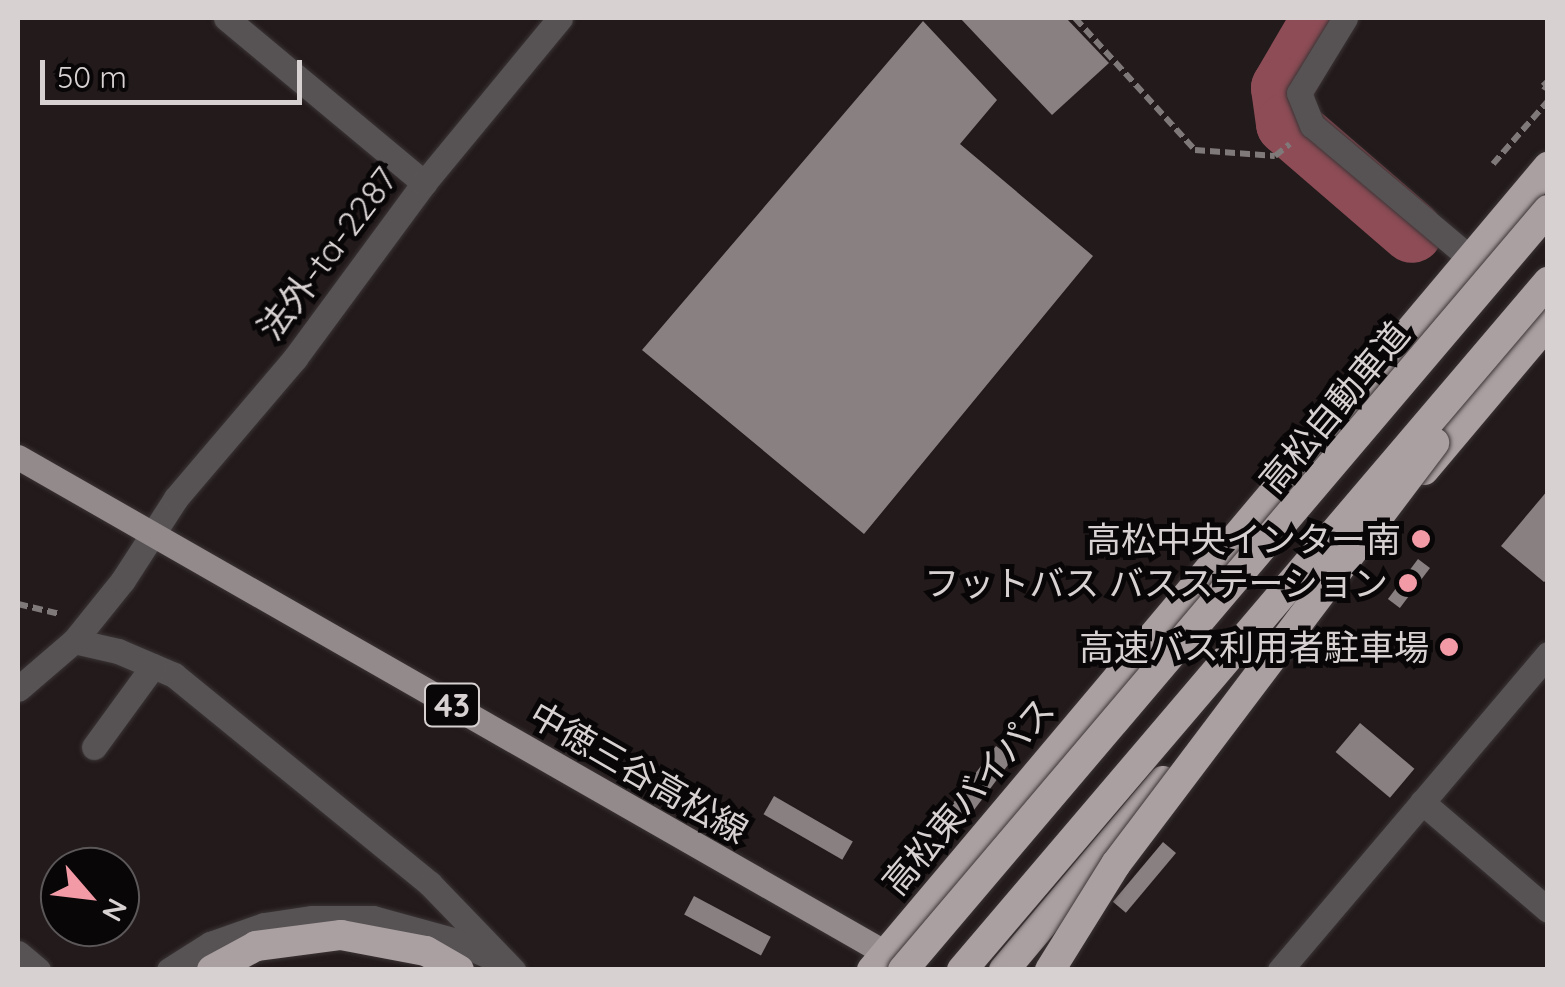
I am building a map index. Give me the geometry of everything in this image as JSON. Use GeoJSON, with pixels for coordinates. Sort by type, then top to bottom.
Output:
{"type":"FeatureCollection","features":[{"type":"Feature","properties":{"kind":"highway","name":"高松東バイパス"},"geometry":{"type":"LineString","coordinates":[[887,964],[1548,167]]}},
{"type":"Feature","properties":{"kind":"highway","name":"高松自動車道"},"geometry":{"type":"LineString","coordinates":[[887,964],[1548,210]]}},
{"type":"Feature","properties":{"kind":"highway"},"geometry":{"type":"LineString","coordinates":[[962,970],[1548,282]]}},
{"type":"Feature","properties":{"kind":"highway"},"geometry":{"type":"LineString","coordinates":[[1050,970],[1116,864],[1548,294]]}},
{"type":"Feature","properties":{"kind":"highway"},"geometry":{"type":"LineString","coordinates":[[1004,970],[1547,325]]}},
{"type":"Feature","properties":{"kind":"highway"},"geometry":{"type":"LineString","coordinates":[[212,970],[256,946],[341,935],[426,951],[458,970]]}},
{"type":"Feature","properties":{"kind":"main road","name":"中徳三谷高松線"},"geometry":{"type":"LineString","coordinates":[[18,457],[887,964],[914,970]]}},
{"type":"Feature","properties":{"kind":"street"},"geometry":{"type":"LineString","coordinates":[[226,18],[424,183]]}},
{"type":"Feature","properties":{"kind":"street","name":"法外-ta-2287"},"geometry":{"type":"LineString","coordinates":[[18,689],[82,631],[176,498],[295,358],[424,183],[560,18]]}},
{"type":"Feature","properties":{"kind":"street"},"geometry":{"type":"LineString","coordinates":[[1345,18],[1299,93],[1312,125],[1471,259]]}},
{"type":"Feature","properties":{"kind":"street"},"geometry":{"type":"LineString","coordinates":[[82,631],[174,675],[430,884],[511,967]]}},
{"type":"Feature","properties":{"kind":"street"},"geometry":{"type":"LineString","coordinates":[[1280,970],[1548,654]]}},
{"type":"Feature","properties":{"kind":"street"},"geometry":{"type":"LineString","coordinates":[[94,747],[153,666]]}},
{"type":"Feature","properties":{"kind":"street"},"geometry":{"type":"LineString","coordinates":[[1422,802],[1548,910]]}},
{"type":"Feature","properties":{"kind":"street"},"geometry":{"type":"LineString","coordinates":[[168,970],[210,944],[264,925],[312,918],[374,918],[453,940],[511,967]]}},
{"type":"Feature","properties":{"kind":"street"},"geometry":{"type":"LineString","coordinates":[[18,953],[38,970]]}},
{"type":"Feature","properties":{"kind":"path"},"geometry":{"type":"LineString","coordinates":[[1074,18],[1195,150],[1275,156],[1289,144]]}},
{"type":"Feature","properties":{"kind":"path"},"geometry":{"type":"LineString","coordinates":[[1548,81],[1543,86],[1548,89]]}},
{"type":"Feature","properties":{"kind":"path"},"geometry":{"type":"LineString","coordinates":[[1493,164],[1548,101]]}},
{"type":"Feature","properties":{"kind":"path"},"geometry":{"type":"LineString","coordinates":[[18,604],[82,631]]}},
{"type":"Feature","properties":{"kind":"building"},"geometry":{"type":"Polygon","coordinates":[[[960,18],[1066,18],[1109,63],[1052,115],[960,18]]]}},
{"type":"Feature","properties":{"kind":"building"},"geometry":{"type":"Polygon","coordinates":[[[923,21],[997,100],[960,144],[1093,256],[864,534],[642,350],[923,21]]]}},
{"type":"Feature","properties":{"kind":"building"},"geometry":{"type":"Polygon","coordinates":[[[1548,490],[1548,579],[1544,582],[1501,546],[1548,490]]]}},
{"type":"Feature","properties":{"kind":"building","name":"フットバス バスステーション"},"geometry":{"type":"Polygon","coordinates":[[[1418,559],[1430,568],[1400,608],[1388,599],[1418,559]]]}},
{"type":"Feature","properties":{"kind":"building"},"geometry":{"type":"Polygon","coordinates":[[[1360,723],[1414,769],[1390,798],[1336,752],[1360,723]]]}},
{"type":"Feature","properties":{"kind":"building"},"geometry":{"type":"Polygon","coordinates":[[[996,746],[1013,759],[960,828],[944,815],[996,746]]]}},
{"type":"Feature","properties":{"kind":"building"},"geometry":{"type":"Polygon","coordinates":[[[774,796],[853,842],[842,860],[764,814],[774,796]]]}},
{"type":"Feature","properties":{"kind":"building"},"geometry":{"type":"Polygon","coordinates":[[[1163,842],[1176,853],[1126,913],[1113,902],[1163,842]]]}},
{"type":"Feature","properties":{"kind":"building"},"geometry":{"type":"Polygon","coordinates":[[[694,896],[771,937],[761,955],[684,915],[694,896]]]}},
{"type":"Feature","properties":{"kind":"waterway"},"geometry":{"type":"LineString","coordinates":[[1323,18],[1282,88],[1287,124],[1412,232]]}},
{"type":"Feature","properties":{"kind":"place","name":"高松中央インター南"},"geometry":{"type":"Point","coordinates":[1421,539]}},
{"type":"Feature","properties":{"kind":"place","name":"フットバス バスステーション"},"geometry":{"type":"Point","coordinates":[1408,583]}},
{"type":"Feature","properties":{"kind":"place","name":"高速バス利用者駐車場"},"geometry":{"type":"Point","coordinates":[1449,647]}}]}
